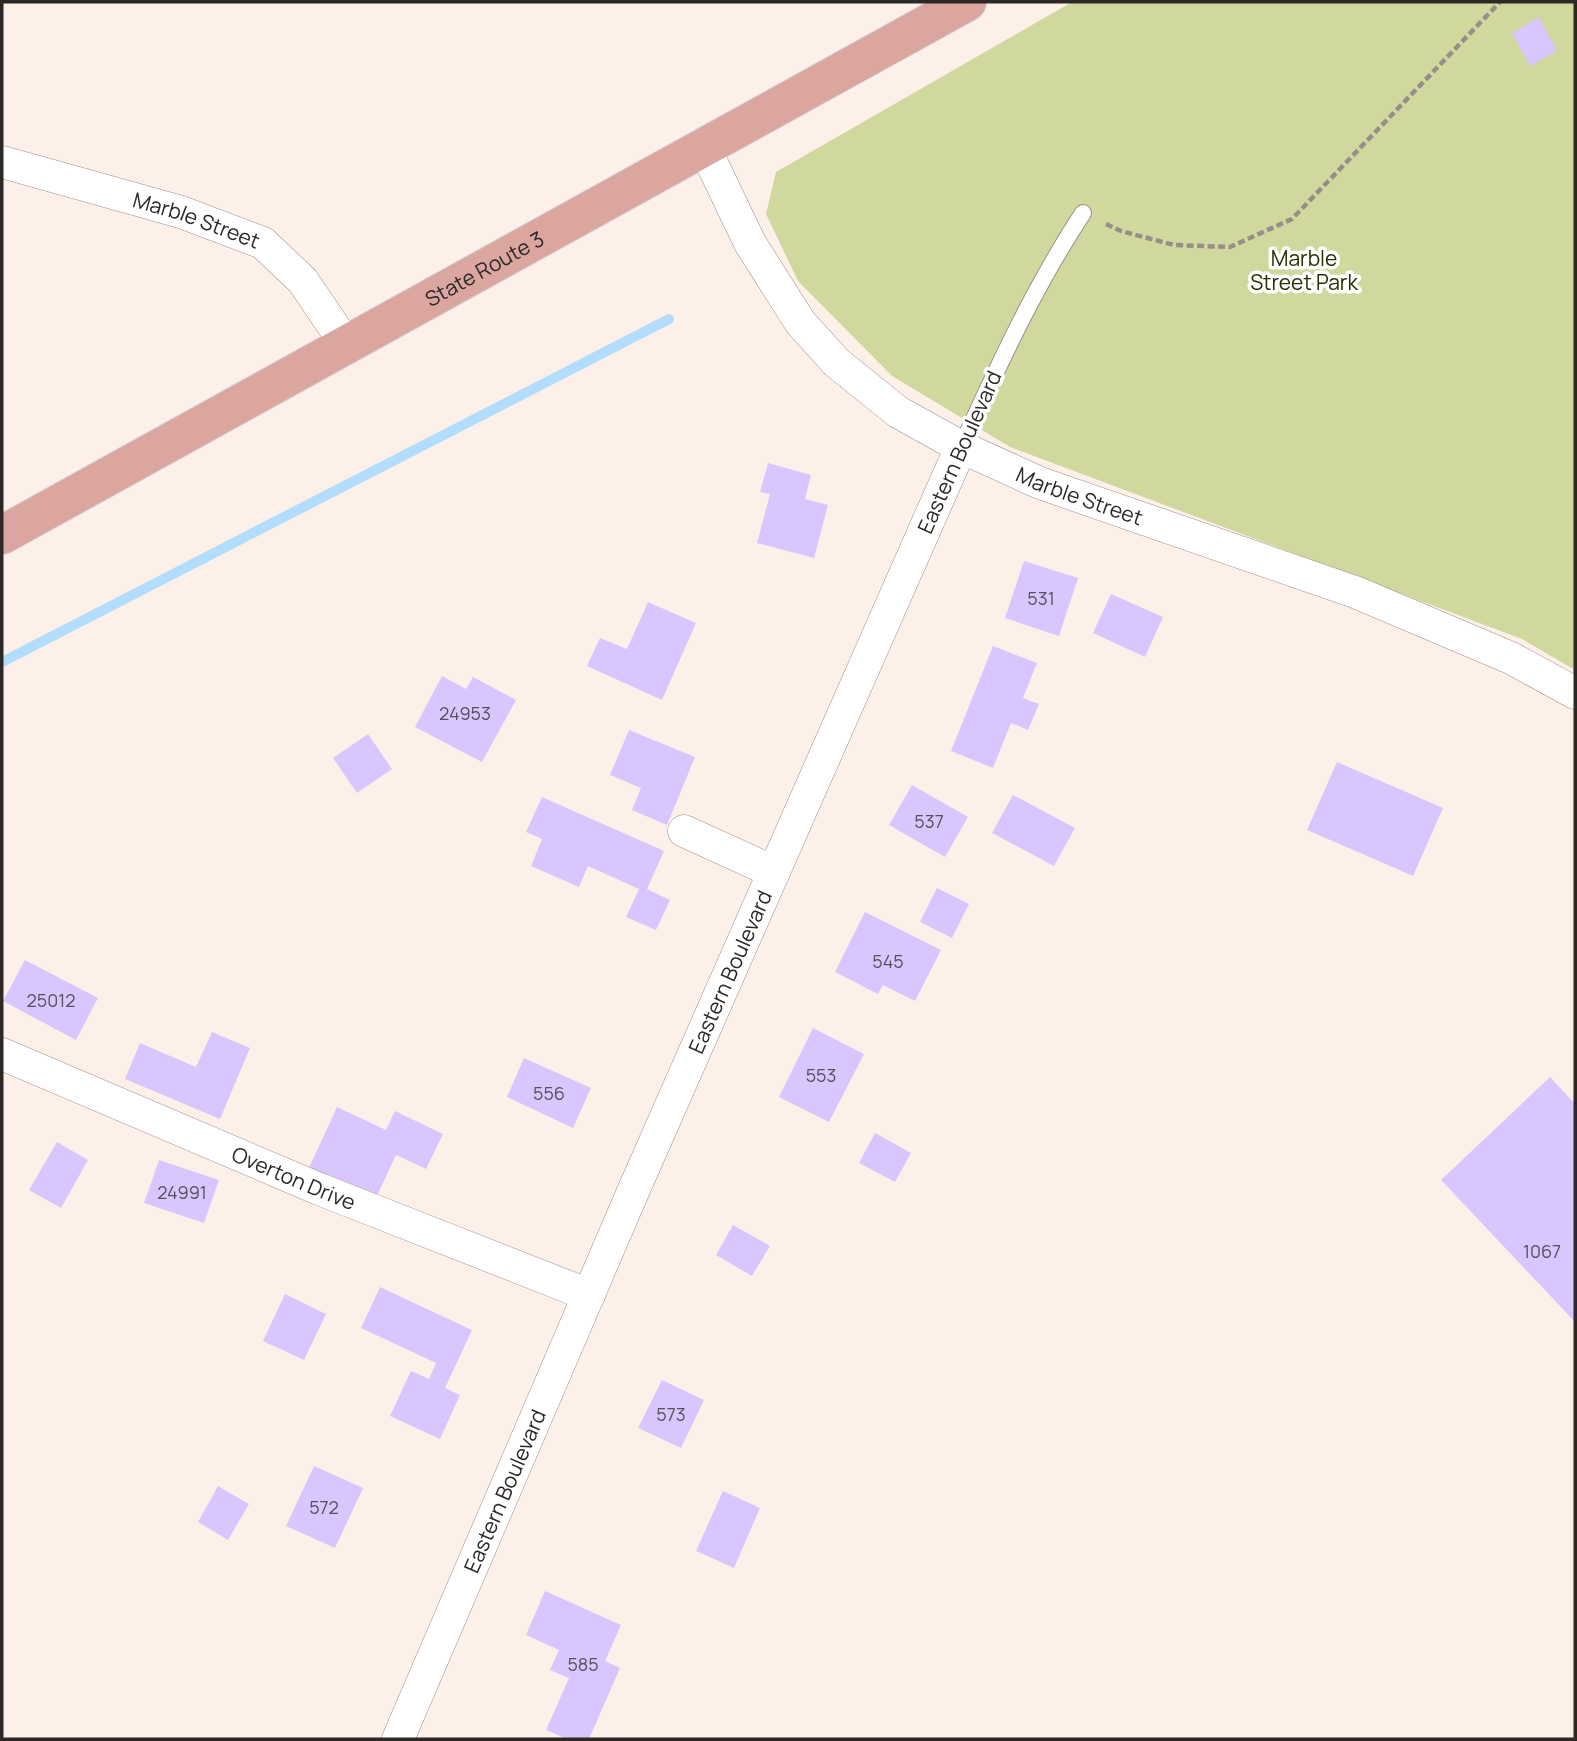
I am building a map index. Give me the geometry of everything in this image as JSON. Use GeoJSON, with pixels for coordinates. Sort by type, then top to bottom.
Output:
{"type":"FeatureCollection","features":[{"type":"Feature","properties":{"kind":"main road","name":"State Route 3"},"geometry":{"type":"LineString","coordinates":[[2,535],[967,2]]}},
{"type":"Feature","properties":{"kind":"street","name":"Marble Street"},"geometry":{"type":"LineString","coordinates":[[704,148],[750,243],[800,322],[837,363],[898,412],[961,447],[1040,483],[1355,592],[1511,658],[1575,693]]}},
{"type":"Feature","properties":{"kind":"street","name":"Marble Street"},"geometry":{"type":"LineString","coordinates":[[2,162],[181,212],[263,243],[303,281],[347,346]]}},
{"type":"Feature","properties":{"kind":"street","name":"Eastern Boulevard"},"geometry":{"type":"LineString","coordinates":[[398,1739],[589,1295],[961,447]]}},
{"type":"Feature","properties":{"kind":"street"},"geometry":{"type":"LineString","coordinates":[[684,831],[774,872]]}},
{"type":"Feature","properties":{"kind":"street","name":"Overton Drive"},"geometry":{"type":"LineString","coordinates":[[2,1054],[319,1189],[589,1295]]}},
{"type":"Feature","properties":{"kind":"lane","name":"Eastern Boulevard"},"geometry":{"type":"LineString","coordinates":[[961,447],[1014,330],[1062,244],[1083,213]]}},
{"type":"Feature","properties":{"kind":"path"},"geometry":{"type":"LineString","coordinates":[[1083,213],[1121,231],[1174,245],[1230,247],[1292,219],[1500,2]]}},
{"type":"Feature","properties":{"kind":"green space","name":"Marble Street Park"},"geometry":{"type":"Polygon","coordinates":[[[1072,2],[1575,2],[1575,670],[1522,639],[1010,447],[892,376],[798,281],[766,214],[776,172],[1072,2]]]}},
{"type":"Feature","properties":{"kind":"building"},"geometry":{"type":"Polygon","coordinates":[[[1539,17],[1557,51],[1530,66],[1512,33],[1539,17]]]}},
{"type":"Feature","properties":{"kind":"building"},"geometry":{"type":"Polygon","coordinates":[[[768,463],[811,475],[805,499],[828,505],[814,558],[757,543],[770,494],[760,492],[768,463]]]}},
{"type":"Feature","properties":{"kind":"building"},"geometry":{"type":"Polygon","coordinates":[[[1024,561],[1078,578],[1059,636],[1005,618],[1024,561]]]}},
{"type":"Feature","properties":{"kind":"building"},"geometry":{"type":"Polygon","coordinates":[[[1111,594],[1163,617],[1145,657],[1093,633],[1111,594]]]}},
{"type":"Feature","properties":{"kind":"building"},"geometry":{"type":"Polygon","coordinates":[[[648,602],[696,623],[662,700],[587,666],[600,638],[627,649],[648,602]]]}},
{"type":"Feature","properties":{"kind":"building"},"geometry":{"type":"Polygon","coordinates":[[[993,646],[1037,663],[1023,698],[1039,704],[1028,730],[1011,723],[993,768],[951,751],[993,646]]]}},
{"type":"Feature","properties":{"kind":"building"},"geometry":{"type":"Polygon","coordinates":[[[442,676],[466,689],[473,677],[516,700],[482,762],[415,727],[442,676]]]}},
{"type":"Feature","properties":{"kind":"building"},"geometry":{"type":"Polygon","coordinates":[[[629,730],[695,757],[667,825],[632,810],[641,788],[610,775],[629,730]]]}},
{"type":"Feature","properties":{"kind":"building"},"geometry":{"type":"Polygon","coordinates":[[[368,734],[392,769],[357,793],[333,758],[368,734]]]}},
{"type":"Feature","properties":{"kind":"building"},"geometry":{"type":"Polygon","coordinates":[[[1337,762],[1443,808],[1413,876],[1307,830],[1337,762]]]}},
{"type":"Feature","properties":{"kind":"building"},"geometry":{"type":"Polygon","coordinates":[[[912,785],[968,817],[945,857],[889,825],[912,785]]]}},
{"type":"Feature","properties":{"kind":"building"},"geometry":{"type":"Polygon","coordinates":[[[1013,795],[1075,828],[1054,866],[992,833],[1013,795]]]}},
{"type":"Feature","properties":{"kind":"building"},"geometry":{"type":"Polygon","coordinates":[[[542,797],[664,851],[647,889],[670,900],[656,930],[626,917],[639,889],[588,866],[579,887],[531,866],[542,839],[526,832],[542,797]]]}},
{"type":"Feature","properties":{"kind":"building"},"geometry":{"type":"Polygon","coordinates":[[[937,888],[969,904],[952,938],[920,922],[937,888]]]}},
{"type":"Feature","properties":{"kind":"building"},"geometry":{"type":"Polygon","coordinates":[[[865,912],[941,950],[915,1001],[883,985],[878,994],[835,972],[865,912]]]}},
{"type":"Feature","properties":{"kind":"building"},"geometry":{"type":"Polygon","coordinates":[[[25,960],[98,998],[76,1040],[3,1001],[25,960]]]}},
{"type":"Feature","properties":{"kind":"building"},"geometry":{"type":"Polygon","coordinates":[[[813,1028],[864,1054],[829,1122],[779,1097],[813,1028]]]}},
{"type":"Feature","properties":{"kind":"building"},"geometry":{"type":"Polygon","coordinates":[[[212,1032],[250,1048],[220,1119],[125,1079],[140,1043],[196,1067],[212,1032]]]}},
{"type":"Feature","properties":{"kind":"building"},"geometry":{"type":"Polygon","coordinates":[[[524,1058],[591,1088],[573,1128],[507,1097],[524,1058]]]}},
{"type":"Feature","properties":{"kind":"building"},"geometry":{"type":"Polygon","coordinates":[[[1550,1077],[1575,1104],[1575,1322],[1441,1180],[1550,1077]]]}},
{"type":"Feature","properties":{"kind":"building"},"geometry":{"type":"Polygon","coordinates":[[[337,1107],[386,1130],[395,1111],[443,1134],[426,1169],[396,1155],[374,1202],[308,1170],[337,1107]]]}},
{"type":"Feature","properties":{"kind":"building"},"geometry":{"type":"Polygon","coordinates":[[[875,1133],[911,1153],[895,1182],[859,1163],[875,1133]]]}},
{"type":"Feature","properties":{"kind":"building"},"geometry":{"type":"Polygon","coordinates":[[[57,1142],[88,1160],[61,1208],[29,1190],[57,1142]]]}},
{"type":"Feature","properties":{"kind":"building"},"geometry":{"type":"Polygon","coordinates":[[[159,1160],[219,1180],[204,1223],[144,1203],[159,1160]]]}},
{"type":"Feature","properties":{"kind":"building"},"geometry":{"type":"Polygon","coordinates":[[[733,1225],[770,1246],[752,1276],[716,1255],[733,1225]]]}},
{"type":"Feature","properties":{"kind":"building"},"geometry":{"type":"Polygon","coordinates":[[[380,1287],[472,1330],[445,1388],[460,1395],[440,1439],[390,1416],[411,1371],[429,1379],[436,1363],[361,1328],[380,1287]]]}},
{"type":"Feature","properties":{"kind":"building"},"geometry":{"type":"Polygon","coordinates":[[[285,1294],[326,1314],[304,1360],[263,1341],[285,1294]]]}},
{"type":"Feature","properties":{"kind":"building"},"geometry":{"type":"Polygon","coordinates":[[[662,1380],[704,1400],[681,1448],[638,1428],[662,1380]]]}},
{"type":"Feature","properties":{"kind":"building"},"geometry":{"type":"Polygon","coordinates":[[[314,1466],[363,1488],[335,1548],[286,1526],[314,1466]]]}},
{"type":"Feature","properties":{"kind":"building"},"geometry":{"type":"Polygon","coordinates":[[[218,1486],[249,1504],[228,1540],[198,1522],[218,1486]]]}},
{"type":"Feature","properties":{"kind":"building"},"geometry":{"type":"Polygon","coordinates":[[[723,1491],[760,1508],[734,1568],[696,1551],[723,1491]]]}},
{"type":"Feature","properties":{"kind":"building"},"geometry":{"type":"Polygon","coordinates":[[[545,1591],[621,1625],[605,1661],[620,1668],[589,1739],[567,1739],[546,1730],[569,1678],[550,1670],[559,1650],[526,1635],[545,1591]]]}},
{"type":"Feature","properties":{"kind":"waterway"},"geometry":{"type":"LineString","coordinates":[[2,662],[669,319]]}}]}
